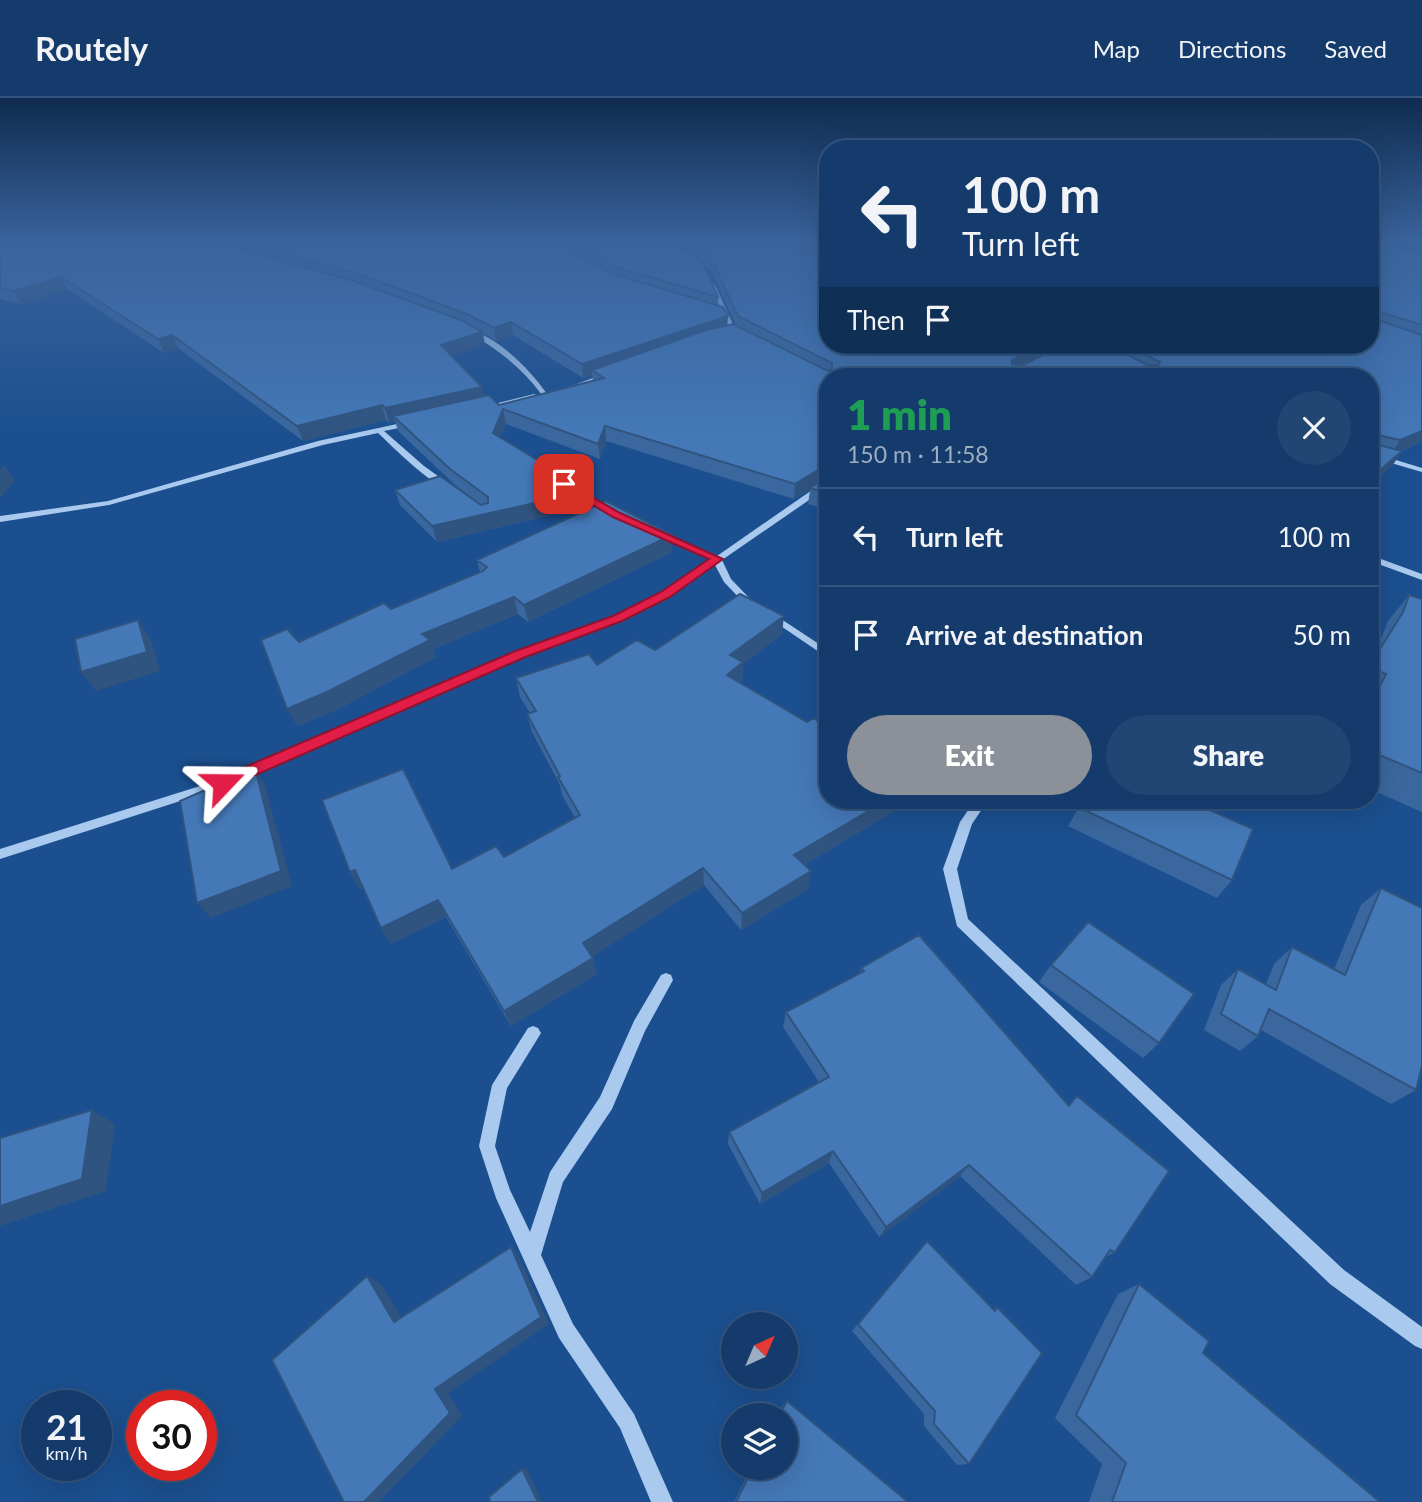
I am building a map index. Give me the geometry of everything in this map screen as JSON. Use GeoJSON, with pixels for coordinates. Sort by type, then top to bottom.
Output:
{"type":"FeatureCollection","features":[{"type":"Feature","properties":{"kind":"street"},"geometry":{"type":"LineString","coordinates":[[721,306],[731,333],[745,339]]}},
{"type":"Feature","properties":{"kind":"street"},"geometry":{"type":"LineString","coordinates":[[714,313],[726,317]]}},
{"type":"Feature","properties":{"kind":"street"},"geometry":{"type":"LineString","coordinates":[[467,330],[504,349],[531,373],[544,394]]}},
{"type":"Feature","properties":{"kind":"street"},"geometry":{"type":"LineString","coordinates":[[469,411],[544,394],[620,370]]}},
{"type":"Feature","properties":{"kind":"street"},"geometry":{"type":"LineString","coordinates":[[0,519],[109,503],[259,460],[418,422]]}},
{"type":"Feature","properties":{"kind":"street"},"geometry":{"type":"LineString","coordinates":[[379,430],[421,468],[458,496]]}},
{"type":"Feature","properties":{"kind":"street"},"geometry":{"type":"LineString","coordinates":[[1379,457],[1422,470]]}},
{"type":"Feature","properties":{"kind":"street"},"geometry":{"type":"LineString","coordinates":[[564,484],[617,515]]}},
{"type":"Feature","properties":{"kind":"street"},"geometry":{"type":"LineString","coordinates":[[0,854],[223,783],[518,655],[618,619],[665,595],[819,489]]}},
{"type":"Feature","properties":{"kind":"street"},"geometry":{"type":"LineString","coordinates":[[649,529],[717,559],[727,580],[744,601],[781,620],[819,649]]}},
{"type":"Feature","properties":{"kind":"street"},"geometry":{"type":"LineString","coordinates":[[1379,561],[1422,577]]}},
{"type":"Feature","properties":{"kind":"street"},"geometry":{"type":"LineString","coordinates":[[976,809],[967,822],[950,869],[962,922],[1337,1277],[1422,1339]]}},
{"type":"Feature","properties":{"kind":"street"},"geometry":{"type":"LineString","coordinates":[[532,1254],[556,1178],[606,1103],[639,1026],[666,979]]}},
{"type":"Feature","properties":{"kind":"street"},"geometry":{"type":"LineString","coordinates":[[533,1033],[500,1085],[487,1146],[502,1192],[566,1331],[627,1421],[662,1502]]}},
{"type":"Feature","properties":{"kind":"building"},"geometry":{"type":"Polygon","coordinates":[[[106,306],[421,306],[461,320],[482,332],[441,345],[482,387],[385,408],[382,405],[297,426],[172,335],[158,339],[106,306]]]}},
{"type":"Feature","properties":{"kind":"building"},"geometry":{"type":"Polygon","coordinates":[[[444,306],[718,306],[723,307],[728,316],[582,364],[511,322],[494,328],[444,306]]]}},
{"type":"Feature","properties":{"kind":"building"},"geometry":{"type":"Polygon","coordinates":[[[733,306],[819,306],[819,354],[1025,354],[1012,360],[1012,364],[1023,365],[1045,354],[1125,354],[1148,365],[1158,365],[1160,362],[1144,354],[1379,354],[1379,320],[1422,335],[1422,431],[1400,440],[1379,435],[1379,368],[832,368],[832,363],[738,316],[733,306]]]}},
{"type":"Feature","properties":{"kind":"building"},"geometry":{"type":"Polygon","coordinates":[[[1379,306],[1422,306],[1422,325],[1379,311],[1379,306]]]}},
{"type":"Feature","properties":{"kind":"building"},"geometry":{"type":"Polygon","coordinates":[[[733,324],[822,368],[819,368],[819,469],[795,484],[605,426],[598,444],[503,409],[493,433],[588,491],[432,526],[395,490],[440,476],[481,505],[488,503],[488,497],[450,469],[393,416],[489,395],[499,405],[604,378],[592,370],[706,330],[733,324]]]}},
{"type":"Feature","properties":{"kind":"building"},"geometry":{"type":"Polygon","coordinates":[[[1379,445],[1402,451],[1379,471],[1379,445]]]}},
{"type":"Feature","properties":{"kind":"building"},"geometry":{"type":"Polygon","coordinates":[[[819,482],[819,491],[810,488],[819,482]]]}},
{"type":"Feature","properties":{"kind":"building"},"geometry":{"type":"Polygon","coordinates":[[[606,501],[672,535],[524,605],[514,597],[422,634],[430,640],[287,709],[261,640],[287,629],[299,642],[384,603],[391,609],[483,571],[487,567],[477,560],[606,501]]]}},
{"type":"Feature","properties":{"kind":"building"},"geometry":{"type":"Polygon","coordinates":[[[740,594],[784,616],[730,655],[743,662],[727,675],[807,722],[814,718],[819,722],[819,809],[872,809],[794,855],[811,871],[742,913],[703,868],[583,943],[593,958],[504,1011],[438,900],[381,928],[355,870],[350,872],[322,800],[403,769],[452,869],[496,846],[504,857],[580,815],[527,714],[536,711],[516,678],[589,654],[597,665],[637,640],[655,650],[740,594]]]}},
{"type":"Feature","properties":{"kind":"building"},"geometry":{"type":"Polygon","coordinates":[[[1409,595],[1422,599],[1422,773],[1379,755],[1379,688],[1386,674],[1379,671],[1379,651],[1403,612],[1409,595]]]}},
{"type":"Feature","properties":{"kind":"building"},"geometry":{"type":"Polygon","coordinates":[[[138,620],[147,652],[81,672],[75,639],[138,620]]]}},
{"type":"Feature","properties":{"kind":"building"},"geometry":{"type":"Polygon","coordinates":[[[255,768],[281,871],[197,903],[180,801],[255,768]]]}},
{"type":"Feature","properties":{"kind":"building"},"geometry":{"type":"Polygon","coordinates":[[[1082,809],[1207,809],[1253,829],[1232,880],[1082,809]]]}},
{"type":"Feature","properties":{"kind":"building"},"geometry":{"type":"Polygon","coordinates":[[[1381,888],[1422,908],[1422,1066],[1416,1090],[1269,1009],[1258,1036],[1221,1014],[1238,969],[1276,990],[1292,947],[1345,975],[1381,888]]]}},
{"type":"Feature","properties":{"kind":"building"},"geometry":{"type":"Polygon","coordinates":[[[1088,922],[1194,994],[1159,1043],[1051,965],[1088,922]]]}},
{"type":"Feature","properties":{"kind":"building"},"geometry":{"type":"Polygon","coordinates":[[[919,935],[1069,1106],[1077,1096],[1169,1171],[1115,1252],[1110,1250],[1092,1277],[969,1165],[886,1227],[833,1151],[762,1193],[729,1132],[829,1077],[786,1012],[864,971],[861,968],[919,935]]]}},
{"type":"Feature","properties":{"kind":"building"},"geometry":{"type":"Polygon","coordinates":[[[92,1110],[82,1179],[0,1206],[0,1138],[92,1110]]]}},
{"type":"Feature","properties":{"kind":"building"},"geometry":{"type":"Polygon","coordinates":[[[927,1241],[995,1311],[997,1307],[1042,1353],[969,1464],[934,1424],[935,1411],[858,1324],[927,1241]]]}},
{"type":"Feature","properties":{"kind":"building"},"geometry":{"type":"Polygon","coordinates":[[[511,1247],[541,1317],[435,1389],[450,1413],[364,1502],[344,1502],[272,1360],[367,1276],[394,1322],[511,1247]]]}},
{"type":"Feature","properties":{"kind":"building"},"geometry":{"type":"Polygon","coordinates":[[[1139,1284],[1209,1341],[1203,1353],[1380,1502],[1112,1502],[1126,1463],[1076,1415],[1139,1284]]]}},
{"type":"Feature","properties":{"kind":"building"},"geometry":{"type":"Polygon","coordinates":[[[798,1410],[908,1502],[736,1502],[747,1480],[798,1480],[798,1410]]]}},
{"type":"Feature","properties":{"kind":"building"},"geometry":{"type":"Polygon","coordinates":[[[522,1469],[538,1502],[490,1502],[489,1497],[522,1469]]]}},
{"type":"Feature","properties":{"kind":"route"},"geometry":{"type":"LineString","coordinates":[[223,783],[518,655],[618,619],[665,595],[717,559],[617,515],[564,484]]}}]}
